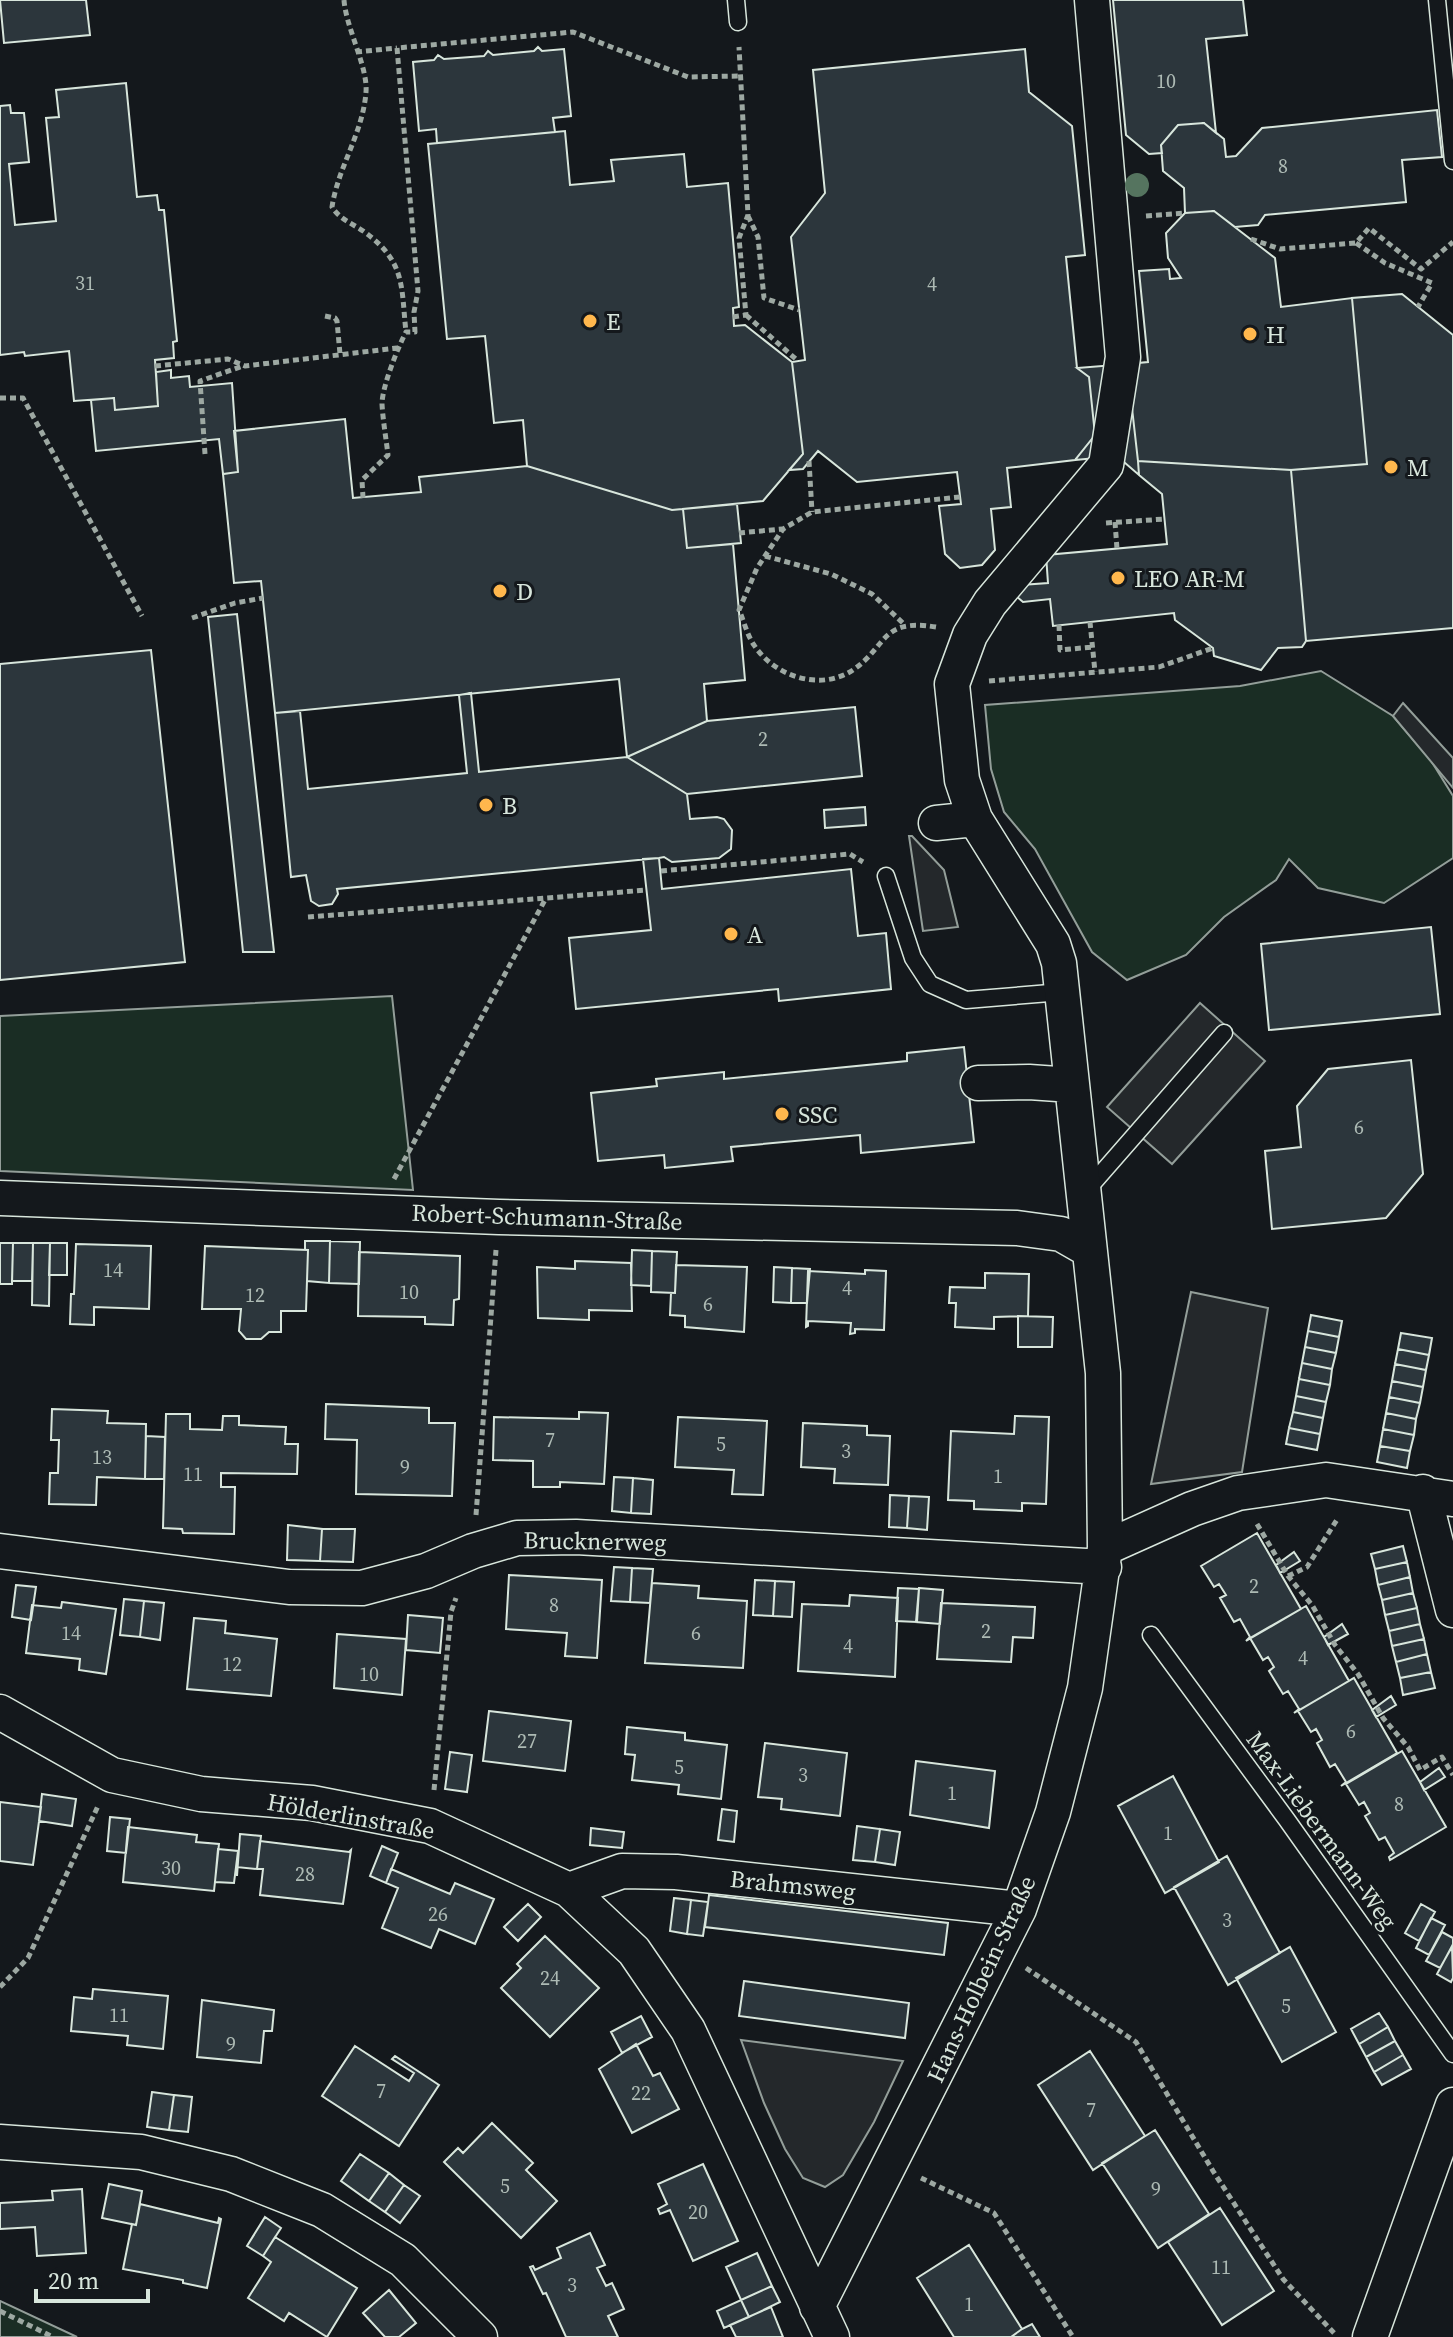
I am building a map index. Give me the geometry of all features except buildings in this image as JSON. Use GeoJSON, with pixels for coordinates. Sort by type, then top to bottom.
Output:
{"type":"FeatureCollection","features":[{"type":"Feature","properties":{"kind":"street"},"geometry":{"type":"LineString","coordinates":[[952,684],[970,635],[990,603],[1106,465],[1123,357],[1092,0]]}},
{"type":"Feature","properties":{"kind":"street","name":"Hans-Holbein-Straße"},"geometry":{"type":"LineString","coordinates":[[825,2322],[891,2164],[1019,1909],[1053,1812],[1085,1688],[1104,1557],[1103,1373],[1059,963],[1053,944],[975,819],[962,780],[952,684]]}},
{"type":"Feature","properties":{"kind":"street"},"geometry":{"type":"LineString","coordinates":[[936,823],[975,819]]}},
{"type":"Feature","properties":{"kind":"street"},"geometry":{"type":"LineString","coordinates":[[978,1083],[1072,1085]]}},
{"type":"Feature","properties":{"kind":"street","name":"Robert-Schumann-Straße"},"geometry":{"type":"LineString","coordinates":[[0,1198],[387,1212],[1017,1228],[1061,1234],[1089,1250]]}},
{"type":"Feature","properties":{"kind":"street"},"geometry":{"type":"LineString","coordinates":[[1104,1557],[1192,1509],[1238,1493],[1326,1480],[1438,1496],[1453,1610]]}},
{"type":"Feature","properties":{"kind":"street","name":"Brucknerweg"},"geometry":{"type":"LineString","coordinates":[[0,1551],[304,1587],[362,1588],[426,1571],[502,1542],[532,1537],[1104,1557]]}},
{"type":"Feature","properties":{"kind":"street","name":"Hölderlinstraße"},"geometry":{"type":"LineString","coordinates":[[0,1712],[112,1775],[201,1794],[312,1803],[430,1826],[569,1890],[634,1951],[688,2030],[825,2322]]}},
{"type":"Feature","properties":{"kind":"street","name":"Brahmsweg"},"geometry":{"type":"LineString","coordinates":[[569,1890],[622,1871],[676,1872],[1019,1909]]}},
{"type":"Feature","properties":{"kind":"street"},"geometry":{"type":"LineString","coordinates":[[1370,2337],[1453,2105]]}},
{"type":"Feature","properties":{"kind":"street"},"geometry":{"type":"LineString","coordinates":[[0,2142],[141,2152],[231,2174],[322,2210],[403,2260],[480,2337]]}},
{"type":"Feature","properties":{"kind":"lane"},"geometry":{"type":"LineString","coordinates":[[736,0],[738,22]]}},
{"type":"Feature","properties":{"kind":"lane"},"geometry":{"type":"LineString","coordinates":[[1437,0],[1453,161]]}},
{"type":"Feature","properties":{"kind":"lane"},"geometry":{"type":"LineString","coordinates":[[886,876],[913,958],[930,984],[966,1000],[1062,992]]}},
{"type":"Feature","properties":{"kind":"lane"},"geometry":{"type":"LineString","coordinates":[[1085,1192],[1224,1033]]}},
{"type":"Feature","properties":{"kind":"lane","name":"Max-Liebermann-Weg"},"geometry":{"type":"LineString","coordinates":[[1151,1635],[1453,2054]]}},
{"type":"Feature","properties":{"kind":"path"},"geometry":{"type":"LineString","coordinates":[[344,0],[367,89],[361,123],[334,191],[332,207],[337,215],[367,233],[396,263],[406,332],[382,400],[388,455],[362,480],[363,498]]}},
{"type":"Feature","properties":{"kind":"path"},"geometry":{"type":"LineString","coordinates":[[356,52],[573,32],[688,77],[740,76],[748,215],[758,237],[764,298],[799,310]]}},
{"type":"Feature","properties":{"kind":"path"},"geometry":{"type":"LineString","coordinates":[[397,48],[418,291],[414,312],[415,332],[406,332]]}},
{"type":"Feature","properties":{"kind":"path"},"geometry":{"type":"LineString","coordinates":[[748,215],[739,238],[746,315],[798,361]]}},
{"type":"Feature","properties":{"kind":"path"},"geometry":{"type":"LineString","coordinates":[[1356,243],[1369,228],[1421,269],[1453,242]]}},
{"type":"Feature","properties":{"kind":"path"},"geometry":{"type":"LineString","coordinates":[[1251,239],[1280,249],[1356,243],[1385,263],[1432,283],[1418,307]]}},
{"type":"Feature","properties":{"kind":"path"},"geometry":{"type":"LineString","coordinates":[[733,317],[746,315]]}},
{"type":"Feature","properties":{"kind":"path"},"geometry":{"type":"LineString","coordinates":[[325,316],[337,321],[340,354]]}},
{"type":"Feature","properties":{"kind":"path"},"geometry":{"type":"LineString","coordinates":[[205,454],[200,381],[245,366],[398,348]]}},
{"type":"Feature","properties":{"kind":"path"},"geometry":{"type":"LineString","coordinates":[[155,366],[228,359],[245,366]]}},
{"type":"Feature","properties":{"kind":"path"},"geometry":{"type":"LineString","coordinates":[[0,398],[23,398],[142,616]]}},
{"type":"Feature","properties":{"kind":"path"},"geometry":{"type":"LineString","coordinates":[[809,461],[812,512]]}},
{"type":"Feature","properties":{"kind":"path"},"geometry":{"type":"LineString","coordinates":[[739,533],[783,529],[812,512],[960,497]]}},
{"type":"Feature","properties":{"kind":"path"},"geometry":{"type":"LineString","coordinates":[[1107,523],[1165,519]]}},
{"type":"Feature","properties":{"kind":"path"},"geometry":{"type":"LineString","coordinates":[[1115,522],[1117,549]]}},
{"type":"Feature","properties":{"kind":"path"},"geometry":{"type":"LineString","coordinates":[[783,529],[757,568],[739,610],[754,646],[785,675],[824,680],[841,675],[853,670],[889,631],[906,626],[931,626]]}},
{"type":"Feature","properties":{"kind":"path"},"geometry":{"type":"LineString","coordinates":[[765,556],[831,574],[872,594],[906,626]]}},
{"type":"Feature","properties":{"kind":"path"},"geometry":{"type":"LineString","coordinates":[[192,618],[235,603],[263,598]]}},
{"type":"Feature","properties":{"kind":"path"},"geometry":{"type":"LineString","coordinates":[[1090,622],[1095,672]]}},
{"type":"Feature","properties":{"kind":"path"},"geometry":{"type":"LineString","coordinates":[[1059,625],[1060,650],[1093,647]]}},
{"type":"Feature","properties":{"kind":"path"},"geometry":{"type":"LineString","coordinates":[[952,684],[1159,667],[1213,648]]}},
{"type":"Feature","properties":{"kind":"path"},"geometry":{"type":"LineString","coordinates":[[661,871],[850,854],[886,876]]}},
{"type":"Feature","properties":{"kind":"path"},"geometry":{"type":"LineString","coordinates":[[308,917],[647,890]]}},
{"type":"Feature","properties":{"kind":"path"},"geometry":{"type":"LineString","coordinates":[[387,1212],[391,1184],[546,898]]}},
{"type":"Feature","properties":{"kind":"path"},"geometry":{"type":"LineString","coordinates":[[476,1515],[495,1257]]}},
{"type":"Feature","properties":{"kind":"path"},"geometry":{"type":"LineString","coordinates":[[1288,1576],[1307,1567],[1360,1485]]}},
{"type":"Feature","properties":{"kind":"path"},"geometry":{"type":"LineString","coordinates":[[1238,1493],[1288,1576],[1312,1605],[1335,1645],[1358,1674],[1383,1718],[1408,1747],[1420,1770],[1442,1757],[1453,1775]]}},
{"type":"Feature","properties":{"kind":"path"},"geometry":{"type":"LineString","coordinates":[[434,1783],[451,1612]]}},
{"type":"Feature","properties":{"kind":"path"},"geometry":{"type":"LineString","coordinates":[[0,1987],[28,1958],[97,1808]]}},
{"type":"Feature","properties":{"kind":"path"},"geometry":{"type":"LineString","coordinates":[[999,1950],[1136,2042],[1213,2171],[1283,2279],[1338,2337]]}},
{"type":"Feature","properties":{"kind":"path"},"geometry":{"type":"LineString","coordinates":[[891,2164],[994,2213],[1073,2337]]}},
{"type":"Feature","properties":{"kind":"path"},"geometry":{"type":"LineString","coordinates":[[0,2311],[53,2337]]}},
{"type":"Feature","properties":{"kind":"green space"},"geometry":{"type":"Polygon","coordinates":[[[1321,671],[1393,716],[1430,759],[1453,796],[1453,858],[1384,903],[1318,888],[1289,859],[1276,880],[1224,917],[1186,955],[1127,980],[1092,952],[1035,849],[1004,812],[991,769],[985,705],[1240,686],[1321,671]]]}},
{"type":"Feature","properties":{"kind":"green space"},"geometry":{"type":"Polygon","coordinates":[[[392,996],[413,1190],[0,1171],[0,1016],[392,996]]]}},
{"type":"Feature","properties":{"kind":"green space"},"geometry":{"type":"Polygon","coordinates":[[[0,2301],[77,2337],[0,2337],[0,2301]]]}},
{"type":"Feature","properties":{"kind":"shaded area"},"geometry":{"type":"Polygon","coordinates":[[[1403,703],[1453,758],[1453,788],[1393,716],[1403,703]]]}},
{"type":"Feature","properties":{"kind":"shaded area"},"geometry":{"type":"Polygon","coordinates":[[[909,836],[944,870],[958,927],[923,931],[909,836]]]}},
{"type":"Feature","properties":{"kind":"shaded area"},"geometry":{"type":"Polygon","coordinates":[[[1200,1003],[1265,1061],[1172,1164],[1107,1107],[1200,1003]]]}},
{"type":"Feature","properties":{"kind":"shaded area"},"geometry":{"type":"Polygon","coordinates":[[[1191,1292],[1268,1308],[1242,1472],[1151,1484],[1191,1292]]]}},
{"type":"Feature","properties":{"kind":"shaded area"},"geometry":{"type":"Polygon","coordinates":[[[741,2040],[903,2061],[874,2122],[843,2175],[825,2187],[803,2178],[785,2149],[741,2040]]]}},
{"type":"Feature","properties":{"kind":"place","name":"E"},"geometry":{"type":"Point","coordinates":[590,321]}},
{"type":"Feature","properties":{"kind":"place","name":"H"},"geometry":{"type":"Point","coordinates":[1250,334]}},
{"type":"Feature","properties":{"kind":"place","name":"M"},"geometry":{"type":"Point","coordinates":[1391,467]}},
{"type":"Feature","properties":{"kind":"place","name":"LEO AR-M"},"geometry":{"type":"Point","coordinates":[1118,578]}},
{"type":"Feature","properties":{"kind":"place","name":"D"},"geometry":{"type":"Point","coordinates":[500,591]}},
{"type":"Feature","properties":{"kind":"place","name":"B"},"geometry":{"type":"Point","coordinates":[486,805]}},
{"type":"Feature","properties":{"kind":"place","name":"A"},"geometry":{"type":"Point","coordinates":[731,934]}},
{"type":"Feature","properties":{"kind":"place","name":"SSC"},"geometry":{"type":"Point","coordinates":[782,1114]}}]}
